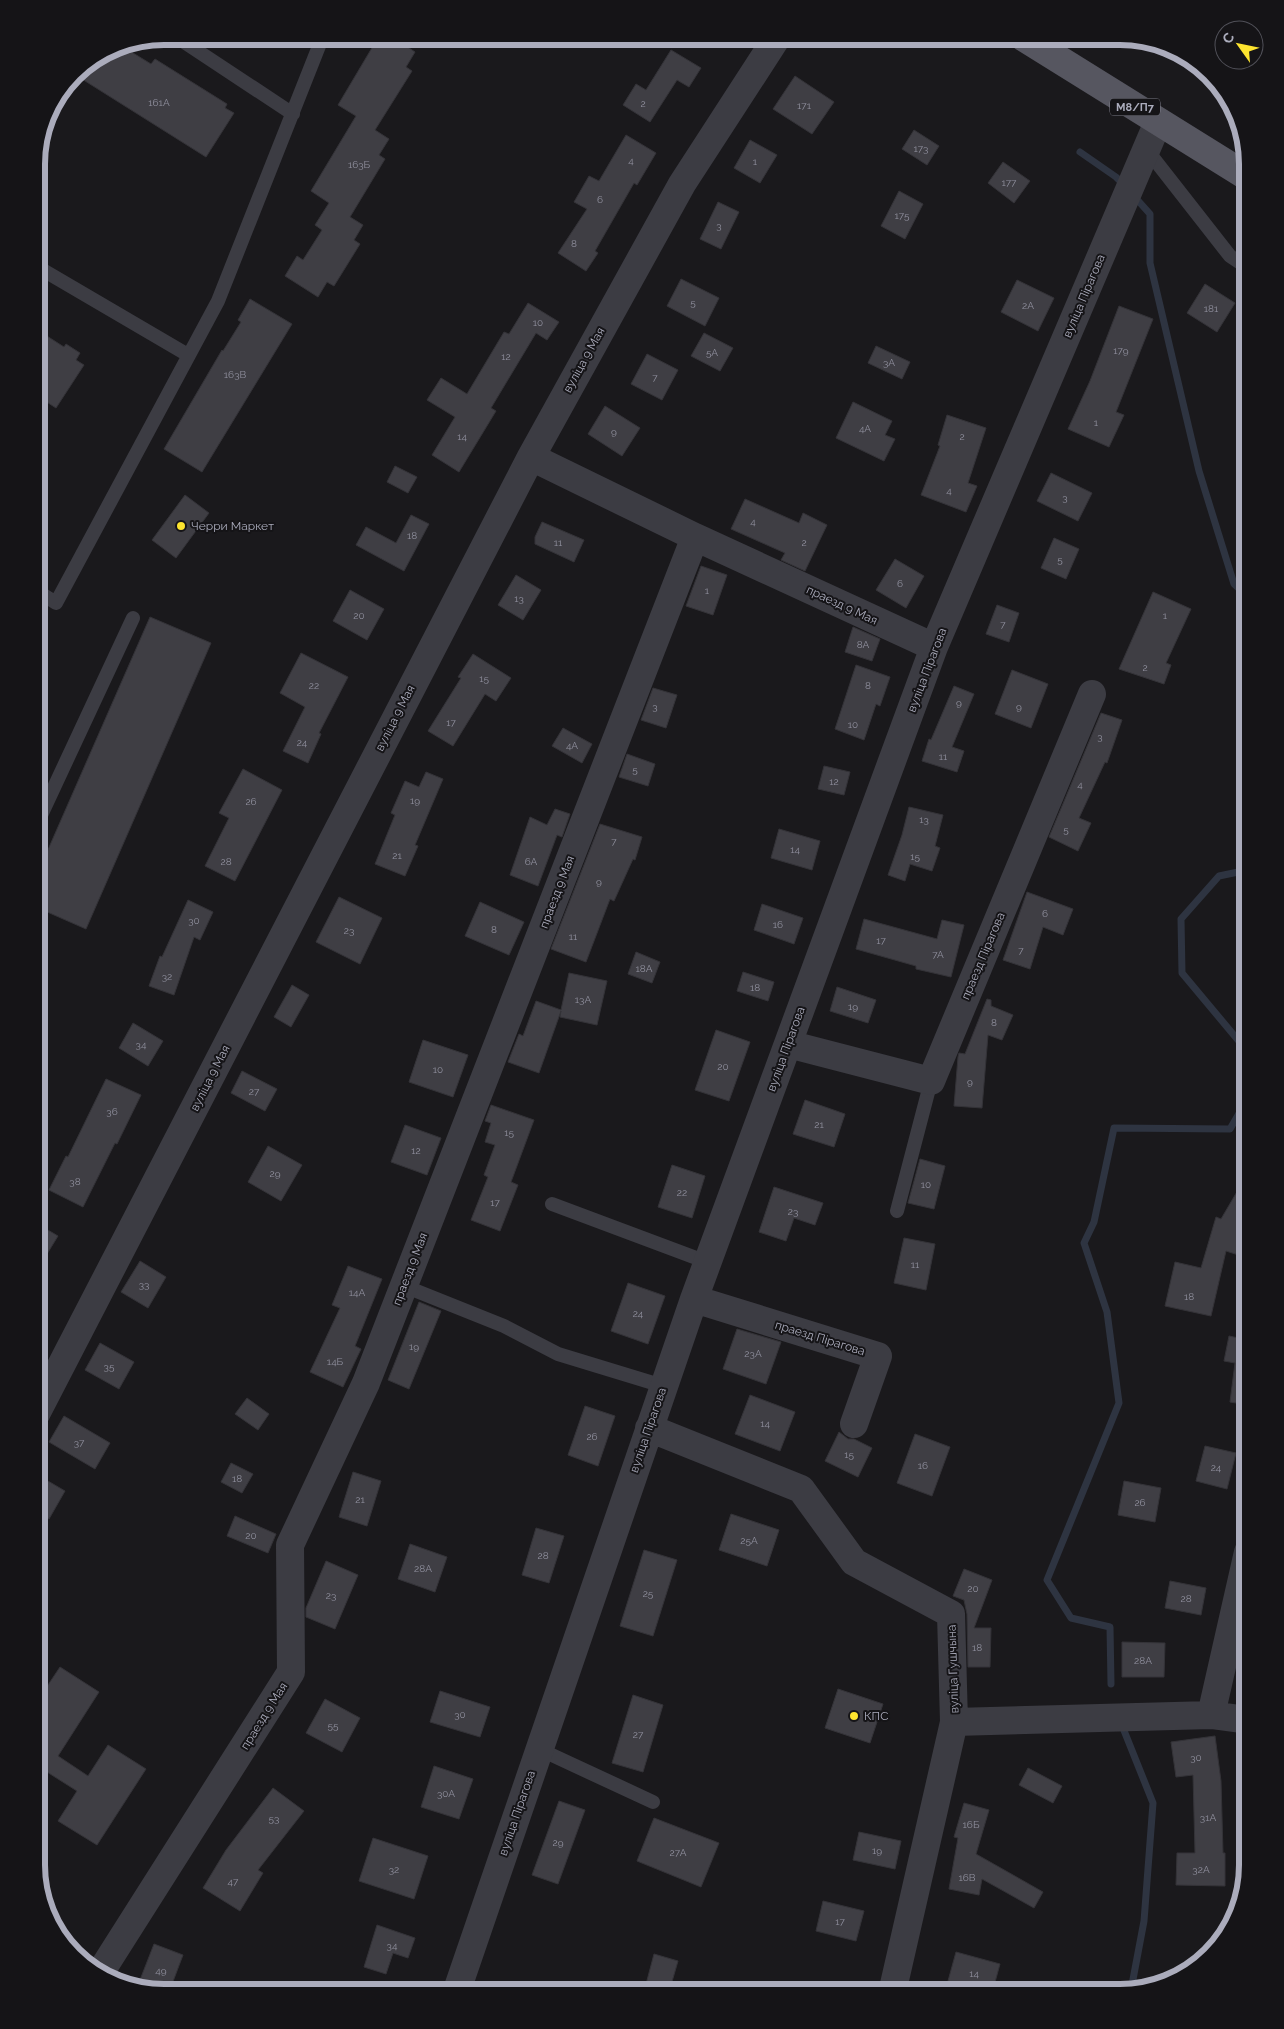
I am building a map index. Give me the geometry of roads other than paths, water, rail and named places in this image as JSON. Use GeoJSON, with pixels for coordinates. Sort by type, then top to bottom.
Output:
{"type":"FeatureCollection","features":[{"type":"Feature","properties":{"kind":"main road","name":"М8/П7"},"geometry":{"type":"LineString","coordinates":[[1037,45],[1239,172]]}},
{"type":"Feature","properties":{"kind":"street","name":"вуліца 9 Мая"},"geometry":{"type":"LineString","coordinates":[[45,1397],[531,457],[682,184],[772,45]]}},
{"type":"Feature","properties":{"kind":"street","name":"вуліца Пірагова"},"geometry":{"type":"LineString","coordinates":[[463,1984],[539,1749],[663,1386],[934,647],[1158,122]]}},
{"type":"Feature","properties":{"kind":"street","name":"праезд 9 Мая"},"geometry":{"type":"LineString","coordinates":[[531,457],[695,537],[934,647]]}},
{"type":"Feature","properties":{"kind":"street","name":"праезд 9 Мая"},"geometry":{"type":"LineString","coordinates":[[104,1967],[291,1672],[290,1545],[366,1383],[695,537]]}},
{"type":"Feature","properties":{"kind":"street","name":"праезд Пірагова"},"geometry":{"type":"LineString","coordinates":[[931,1081],[1092,694]]}},
{"type":"Feature","properties":{"kind":"street"},"geometry":{"type":"LineString","coordinates":[[788,1044],[931,1081]]}},
{"type":"Feature","properties":{"kind":"street","name":"праезд Пірагова"},"geometry":{"type":"LineString","coordinates":[[694,1299],[878,1356],[854,1424]]}},
{"type":"Feature","properties":{"kind":"street","name":"вуліца Гушчына"},"geometry":{"type":"LineString","coordinates":[[649,1428],[801,1489],[854,1562],[951,1614],[954,1722],[894,1984]]}},
{"type":"Feature","properties":{"kind":"street"},"geometry":{"type":"LineString","coordinates":[[1210,1715],[1239,1591]]}},
{"type":"Feature","properties":{"kind":"street"},"geometry":{"type":"LineString","coordinates":[[954,1722],[1210,1715],[1239,1719]]}},
{"type":"Feature","properties":{"kind":"lane"},"geometry":{"type":"LineString","coordinates":[[189,45],[293,114]]}},
{"type":"Feature","properties":{"kind":"lane"},"geometry":{"type":"LineString","coordinates":[[45,596],[56,603],[218,301],[320,45]]}},
{"type":"Feature","properties":{"kind":"lane"},"geometry":{"type":"LineString","coordinates":[[1142,162],[1230,256],[1239,262]]}},
{"type":"Feature","properties":{"kind":"lane"},"geometry":{"type":"LineString","coordinates":[[45,271],[188,355]]}},
{"type":"Feature","properties":{"kind":"lane"},"geometry":{"type":"LineString","coordinates":[[45,807],[133,618]]}},
{"type":"Feature","properties":{"kind":"lane"},"geometry":{"type":"LineString","coordinates":[[897,1211],[931,1081]]}},
{"type":"Feature","properties":{"kind":"lane"},"geometry":{"type":"LineString","coordinates":[[552,1204],[707,1262]]}},
{"type":"Feature","properties":{"kind":"lane"},"geometry":{"type":"LineString","coordinates":[[404,1286],[504,1326],[558,1354],[663,1386]]}},
{"type":"Feature","properties":{"kind":"lane"},"geometry":{"type":"LineString","coordinates":[[539,1749],[653,1802]]}},
{"type":"Feature","properties":{"kind":"waterway"},"geometry":{"type":"LineString","coordinates":[[1080,152],[1116,177],[1124,185]]}},
{"type":"Feature","properties":{"kind":"waterway"},"geometry":{"type":"LineString","coordinates":[[1133,195],[1150,214],[1150,263],[1199,471],[1234,584],[1239,589]]}},
{"type":"Feature","properties":{"kind":"waterway"},"geometry":{"type":"LineString","coordinates":[[1239,872],[1219,876],[1181,919],[1182,973],[1239,1041]]}},
{"type":"Feature","properties":{"kind":"waterway"},"geometry":{"type":"LineString","coordinates":[[1111,1684],[1110,1627],[1071,1618],[1047,1580],[1119,1403],[1107,1312],[1084,1243],[1094,1222],[1114,1128],[1230,1129],[1239,1114]]}},
{"type":"Feature","properties":{"kind":"waterway"},"geometry":{"type":"LineString","coordinates":[[1123,1728],[1153,1803],[1144,1921],[1132,1983]]}},
{"type":"Feature","properties":{"kind":"place","name":"Черри Маркет"},"geometry":{"type":"Point","coordinates":[181,526]}},
{"type":"Feature","properties":{"kind":"place","name":"КПС"},"geometry":{"type":"Point","coordinates":[854,1716]}}]}
